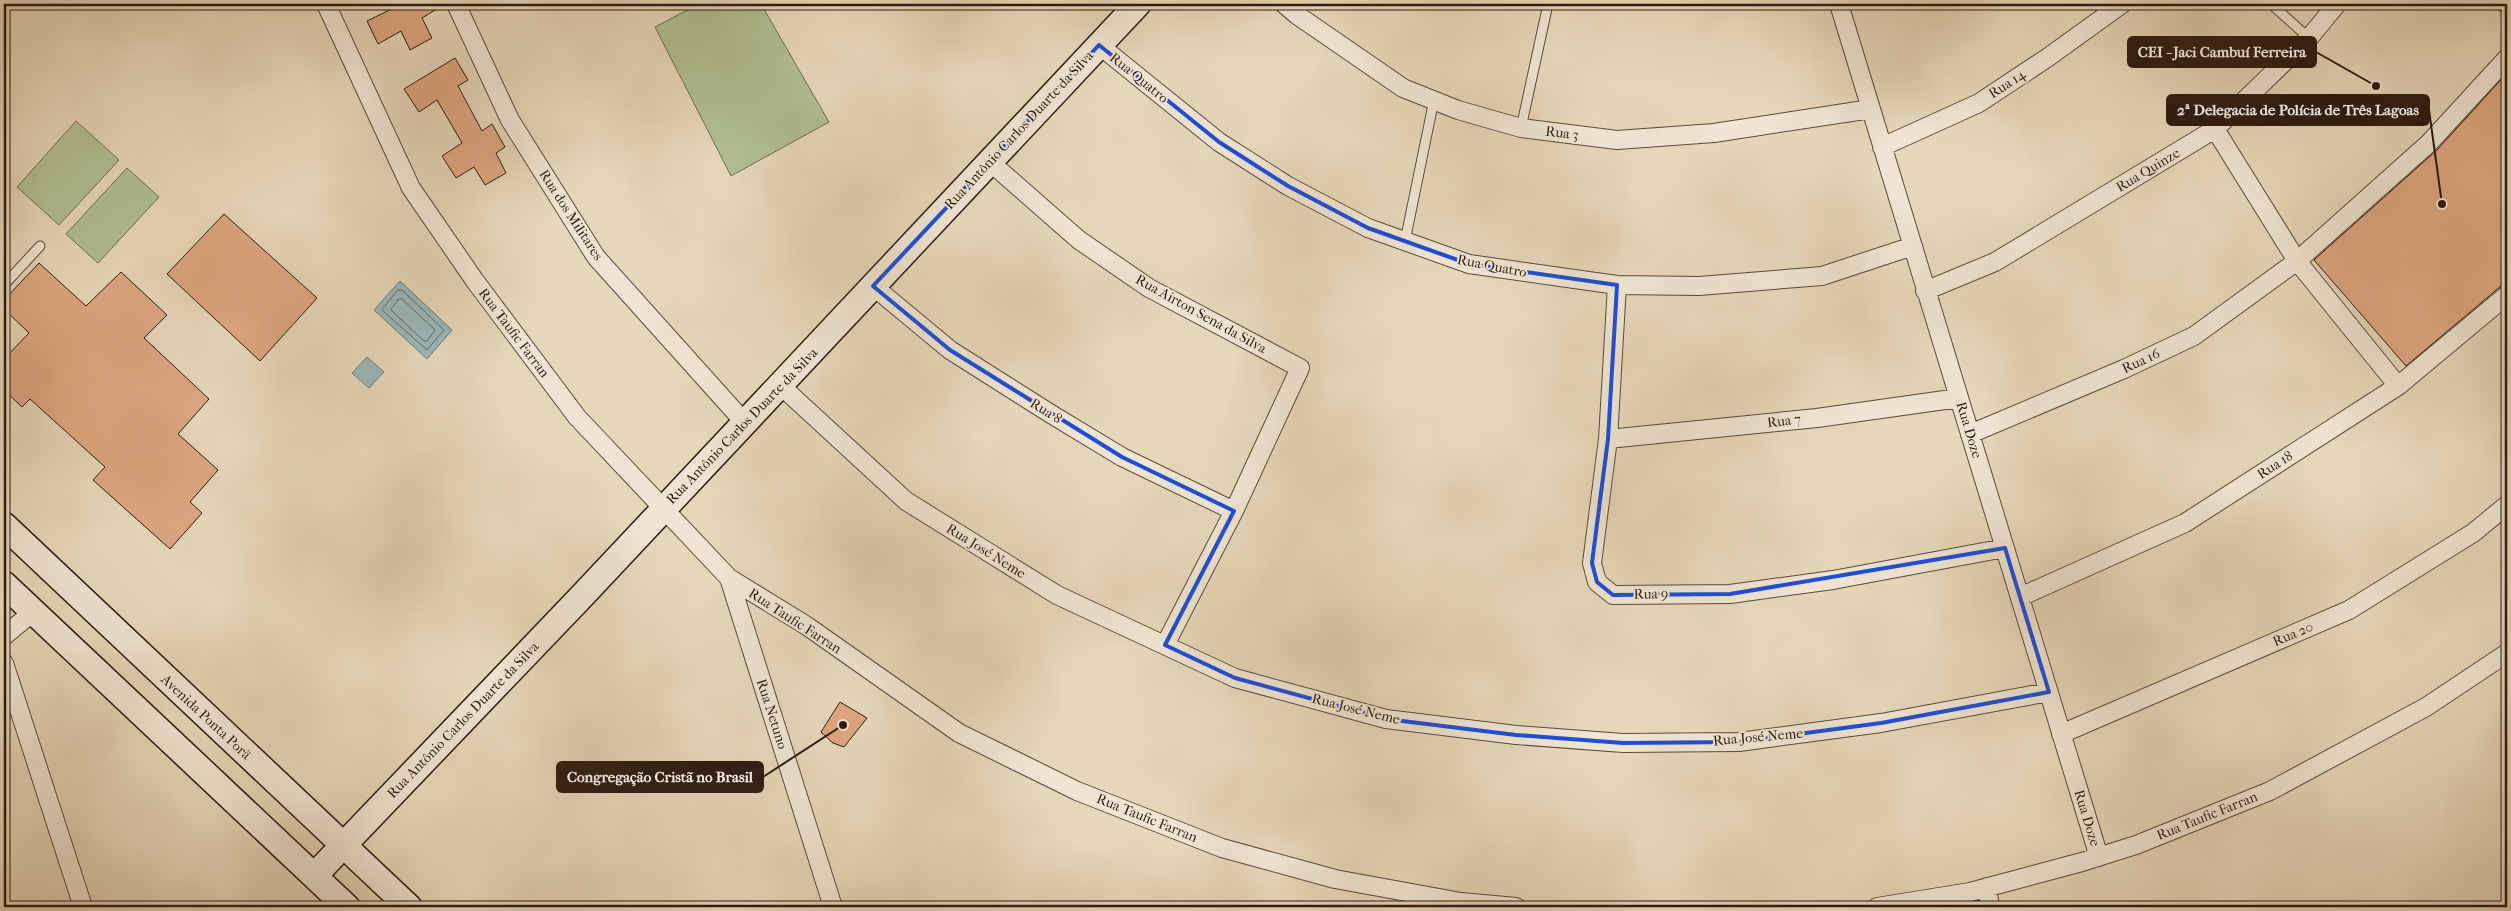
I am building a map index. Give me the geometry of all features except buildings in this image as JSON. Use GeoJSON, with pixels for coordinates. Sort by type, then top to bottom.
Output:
{"type":"FeatureCollection","features":[{"type":"Feature","properties":{"kind":"street","name":"Rua Taufic Farran"},"geometry":{"type":"LineString","coordinates":[[326,4],[411,188],[475,281],[577,417],[729,578],[806,626],[959,733],[1077,791],[1222,848],[1335,879],[1461,902],[1516,907]]}},
{"type":"Feature","properties":{"kind":"street","name":"Rua dos Militares"},"geometry":{"type":"LineString","coordinates":[[456,4],[510,120],[596,257],[745,423]]}},
{"type":"Feature","properties":{"kind":"street","name":"Rua Antônio Carlos Duarte da Silva"},"geometry":{"type":"LineString","coordinates":[[314,876],[745,423],[1138,4]]}},
{"type":"Feature","properties":{"kind":"street","name":"Rua 3"},"geometry":{"type":"LineString","coordinates":[[1284,4],[1403,88],[1458,110],[1520,128],[1617,140],[1714,133],[1871,110]]}},
{"type":"Feature","properties":{"kind":"street","name":"Rua Doze"},"geometry":{"type":"LineString","coordinates":[[1838,4],[2099,857]]}},
{"type":"Feature","properties":{"kind":"street","name":"Rua 14"},"geometry":{"type":"LineString","coordinates":[[1882,147],[1979,103],[2047,58],[2122,4]]}},
{"type":"Feature","properties":{"kind":"street","name":"Rua Quinze"},"geometry":{"type":"LineString","coordinates":[[1925,291],[1995,262],[2215,129],[2309,38],[2338,4]]}},
{"type":"Feature","properties":{"kind":"street","name":"Rua Quatro"},"geometry":{"type":"LineString","coordinates":[[1099,45],[1219,142],[1288,186],[1368,228],[1469,264],[1616,285],[1699,286],[1822,276],[1913,246]]}},
{"type":"Feature","properties":{"kind":"street","name":"Rua 16"},"geometry":{"type":"LineString","coordinates":[[1970,434],[2124,369],[2194,336],[2297,261],[2428,144],[2507,58]]}},
{"type":"Feature","properties":{"kind":"street"},"geometry":{"type":"LineString","coordinates":[[2215,129],[2297,261],[2398,386]]}},
{"type":"Feature","properties":{"kind":"street","name":"Rua Airton Sena da Silva"},"geometry":{"type":"LineString","coordinates":[[990,162],[1078,240],[1149,288],[1300,368],[1234,511]]}},
{"type":"Feature","properties":{"kind":"street","name":"Rua 9"},"geometry":{"type":"LineString","coordinates":[[1616,285],[1608,439],[1592,563],[1598,582],[1612,595],[1730,594],[1833,580],[2005,548]]}},
{"type":"Feature","properties":{"kind":"street","name":"Rua 8"},"geometry":{"type":"LineString","coordinates":[[873,286],[950,350],[1051,414],[1122,457],[1234,511]]}},
{"type":"Feature","properties":{"kind":"street","name":"Rua 18"},"geometry":{"type":"LineString","coordinates":[[2020,597],[2185,523],[2398,386],[2507,295]]}},
{"type":"Feature","properties":{"kind":"street","name":"Rua José Neme"},"geometry":{"type":"LineString","coordinates":[[780,385],[906,501],[1058,595],[1235,678],[1386,719],[1516,736],[1624,743],[1739,742],[1881,723],[2049,692]]}},
{"type":"Feature","properties":{"kind":"street","name":"Rua 7"},"geometry":{"type":"LineString","coordinates":[[1608,439],[1787,421],[1959,398]]}},
{"type":"Feature","properties":{"kind":"street","name":"Rua 20"},"geometry":{"type":"LineString","coordinates":[[2062,734],[2349,610],[2472,533],[2507,505]]}},
{"type":"Feature","properties":{"kind":"street"},"geometry":{"type":"LineString","coordinates":[[1165,645],[1234,511]]}},
{"type":"Feature","properties":{"kind":"street","name":"Avenida Ponta Porã"},"geometry":{"type":"LineString","coordinates":[[4,526],[409,907]]}},
{"type":"Feature","properties":{"kind":"street","name":"Rua Netuno"},"geometry":{"type":"LineString","coordinates":[[729,578],[833,907]]}},
{"type":"Feature","properties":{"kind":"street"},"geometry":{"type":"LineString","coordinates":[[4,584],[348,907]]}},
{"type":"Feature","properties":{"kind":"street"},"geometry":{"type":"LineString","coordinates":[[4,636],[33,612]]}},
{"type":"Feature","properties":{"kind":"street"},"geometry":{"type":"LineString","coordinates":[[96,669],[125,640]]}},
{"type":"Feature","properties":{"kind":"street","name":"Rua Taufic Farran"},"geometry":{"type":"LineString","coordinates":[[1877,907],[1987,887],[2099,857],[2136,845],[2270,791],[2426,707],[2507,653]]}},
{"type":"Feature","properties":{"kind":"street"},"geometry":{"type":"LineString","coordinates":[[4,663],[83,907]]}},
{"type":"Feature","properties":{"kind":"street"},"geometry":{"type":"LineString","coordinates":[[1987,887],[1990,907]]}},
{"type":"Feature","properties":{"kind":"lane"},"geometry":{"type":"LineString","coordinates":[[1520,128],[1548,4]]}},
{"type":"Feature","properties":{"kind":"lane"},"geometry":{"type":"LineString","coordinates":[[2271,4],[2309,38]]}},
{"type":"Feature","properties":{"kind":"lane"},"geometry":{"type":"LineString","coordinates":[[1405,241],[1434,100]]}},
{"type":"Feature","properties":{"kind":"lane"},"geometry":{"type":"LineString","coordinates":[[4,285],[40,246]]}},
{"type":"Feature","properties":{"kind":"highlighted area"},"geometry":{"type":"Polygon","coordinates":[[[1099,45],[1219,142],[1288,186],[1368,228],[1469,264],[1617,285],[1608,439],[1592,563],[1597,582],[1613,595],[1730,594],[2005,548],[2049,692],[1881,723],[1739,742],[1623,743],[1516,735],[1386,719],[1235,678],[1165,645],[1234,511],[1122,457],[950,350],[873,286],[1099,45]]]}},
{"type":"Feature","properties":{"kind":"green space"},"geometry":{"type":"Polygon","coordinates":[[[699,4],[761,4],[829,122],[731,176],[655,27],[699,4]]]}},
{"type":"Feature","properties":{"kind":"green space"},"geometry":{"type":"Polygon","coordinates":[[[76,121],[119,160],[59,225],[17,187],[76,121]]]}},
{"type":"Feature","properties":{"kind":"green space"},"geometry":{"type":"Polygon","coordinates":[[[127,168],[159,197],[98,263],[66,234],[127,168]]]}},
{"type":"Feature","properties":{"kind":"water"},"geometry":{"type":"Polygon","coordinates":[[[400,281],[452,330],[427,359],[374,310],[400,281]]]}},
{"type":"Feature","properties":{"kind":"water"},"geometry":{"type":"Polygon","coordinates":[[[367,357],[384,372],[369,388],[352,373],[367,357]]]}},
{"type":"Feature","properties":{"kind":"place","name":"CEI - Jaci Cambuí Ferreira"},"geometry":{"type":"Point","coordinates":[2376,86]}},
{"type":"Feature","properties":{"kind":"place","name":"2ª Delegacia de Polícia de Três Lagoas"},"geometry":{"type":"Point","coordinates":[2442,204]}},
{"type":"Feature","properties":{"kind":"place","name":"Congregação Cristã no Brasil"},"geometry":{"type":"Point","coordinates":[843,725]}}]}
